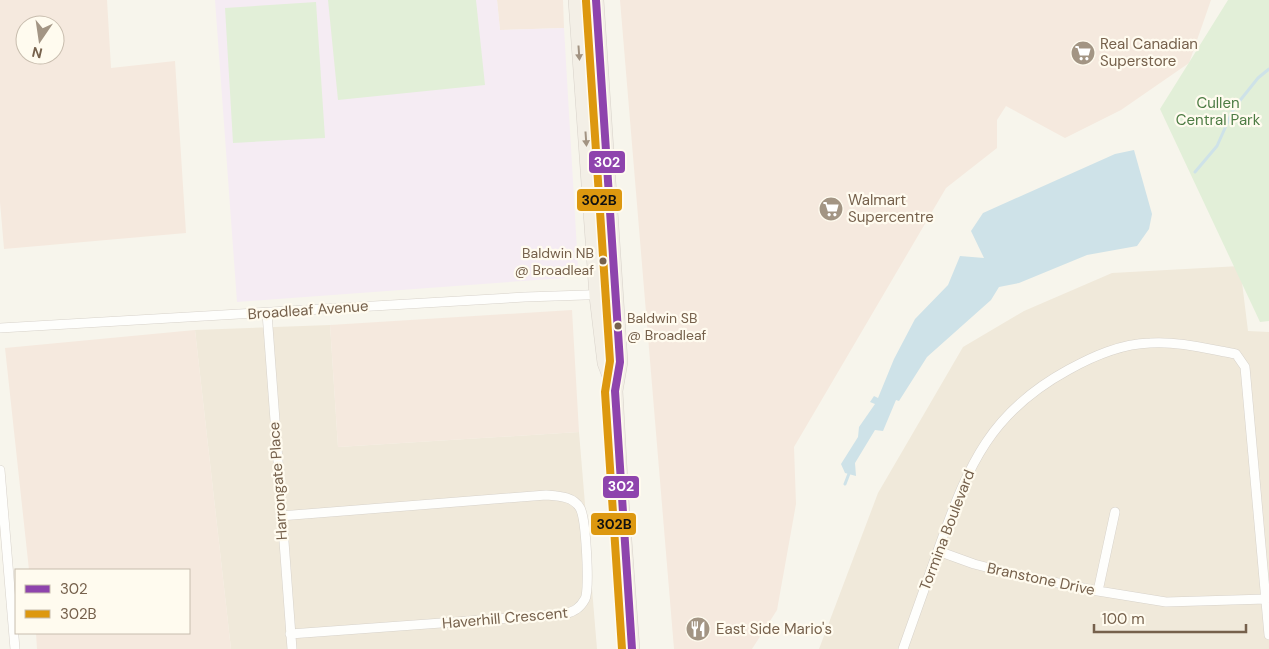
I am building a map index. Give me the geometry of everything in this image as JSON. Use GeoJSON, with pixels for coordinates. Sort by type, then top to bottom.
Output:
{"type":"FeatureCollection","features":[{"type":"Feature","properties":{"kind":"main road"},"geometry":{"type":"LineString","coordinates":[[576,0],[597,296],[605,364],[615,390]]}},
{"type":"Feature","properties":{"kind":"main road"},"geometry":{"type":"LineString","coordinates":[[596,0],[620,362],[615,390],[620,500],[632,649]]}},
{"type":"Feature","properties":{"kind":"street","name":"Broadleaf Avenue"},"geometry":{"type":"LineString","coordinates":[[0,328],[525,296],[597,296],[615,294]]}},
{"type":"Feature","properties":{"kind":"street","name":"Harrongate Place"},"geometry":{"type":"LineString","coordinates":[[267,313],[280,516],[292,649]]}},
{"type":"Feature","properties":{"kind":"street","name":"Tormina Boulevard"},"geometry":{"type":"LineString","coordinates":[[903,649],[962,484],[976,456],[993,432],[1014,409],[1041,387],[1089,358],[1119,348],[1142,344],[1176,344],[1236,354],[1246,366],[1269,635]]}},
{"type":"Feature","properties":{"kind":"street"},"geometry":{"type":"LineString","coordinates":[[0,470],[15,649]]}},
{"type":"Feature","properties":{"kind":"street","name":"Haverhill Crescent"},"geometry":{"type":"LineString","coordinates":[[280,516],[546,495],[566,496],[580,507],[586,524],[587,597],[578,610],[565,614],[290,634]]}},
{"type":"Feature","properties":{"kind":"street"},"geometry":{"type":"LineString","coordinates":[[1098,592],[1115,512]]}},
{"type":"Feature","properties":{"kind":"street","name":"Branstone Drive"},"geometry":{"type":"LineString","coordinates":[[938,551],[974,564],[1098,592],[1166,602],[1266,599]]}},
{"type":"Feature","properties":{"kind":"shaded area"},"geometry":{"type":"Polygon","coordinates":[[[0,0],[107,0],[111,68],[175,61],[186,233],[4,249],[0,202],[0,0]]]}},
{"type":"Feature","properties":{"kind":"shaded area"},"geometry":{"type":"Polygon","coordinates":[[[215,0],[497,0],[500,30],[564,28],[578,267],[564,278],[237,302],[215,0]]]}},
{"type":"Feature","properties":{"kind":"shaded area"},"geometry":{"type":"Polygon","coordinates":[[[497,0],[563,0],[564,28],[500,30],[497,0]]]}},
{"type":"Feature","properties":{"kind":"shaded area"},"geometry":{"type":"Polygon","coordinates":[[[620,0],[1211,0],[1189,63],[1121,110],[1065,138],[1006,106],[997,120],[997,148],[946,188],[794,447],[796,504],[777,610],[752,649],[674,649],[620,0]]]}},
{"type":"Feature","properties":{"kind":"shaded area"},"geometry":{"type":"Polygon","coordinates":[[[1134,150],[1152,214],[1149,229],[1137,246],[1087,255],[1019,283],[999,287],[991,300],[927,357],[899,401],[896,400],[883,431],[875,430],[855,463],[856,476],[845,473],[841,464],[858,437],[859,427],[875,404],[870,402],[874,396],[878,398],[894,359],[915,319],[948,285],[960,256],[984,258],[971,231],[983,213],[1115,154],[1134,150]]]}},
{"type":"Feature","properties":{"kind":"shaded area"},"geometry":{"type":"Polygon","coordinates":[[[1240,266],[1248,331],[1269,332],[1269,649],[819,649],[878,493],[963,347],[1024,311],[1112,273],[1240,266]]]}},
{"type":"Feature","properties":{"kind":"shaded area"},"geometry":{"type":"Polygon","coordinates":[[[572,310],[579,432],[338,447],[330,325],[572,310]]]}},
{"type":"Feature","properties":{"kind":"shaded area"},"geometry":{"type":"Polygon","coordinates":[[[330,325],[338,447],[579,432],[597,649],[231,649],[195,330],[330,325]]]}},
{"type":"Feature","properties":{"kind":"shaded area"},"geometry":{"type":"Polygon","coordinates":[[[195,330],[231,649],[37,649],[36,634],[190,634],[190,569],[29,569],[5,348],[195,330]]]}},
{"type":"Feature","properties":{"kind":"green space"},"geometry":{"type":"Polygon","coordinates":[[[328,0],[476,0],[485,85],[338,100],[328,0]]]}},
{"type":"Feature","properties":{"kind":"green space","name":"Cullen Central Park"},"geometry":{"type":"Polygon","coordinates":[[[1228,0],[1269,0],[1269,321],[1260,322],[1160,109],[1228,0]]]}},
{"type":"Feature","properties":{"kind":"green space"},"geometry":{"type":"Polygon","coordinates":[[[316,2],[325,138],[233,143],[225,8],[316,2]]]}},
{"type":"Feature","properties":{"kind":"waterway"},"geometry":{"type":"LineString","coordinates":[[1195,172],[1217,146],[1234,108],[1258,78],[1269,69]]}},
{"type":"Feature","properties":{"kind":"waterway"},"geometry":{"type":"LineString","coordinates":[[845,484],[850,471]]}},
{"type":"Feature","properties":{"kind":"transit line","name":"302"},"geometry":{"type":"LineString","coordinates":[[596,0],[620,362],[615,391],[632,649]]}},
{"type":"Feature","properties":{"kind":"transit line","name":"302B"},"geometry":{"type":"LineString","coordinates":[[586,1],[610,361],[605,392],[622,649]]}},
{"type":"Feature","properties":{"kind":"place","name":"Real Canadian Superstore"},"geometry":{"type":"Point","coordinates":[1083,53]}},
{"type":"Feature","properties":{"kind":"place","name":"Walmart Supercentre"},"geometry":{"type":"Point","coordinates":[831,209]}},
{"type":"Feature","properties":{"kind":"place","name":"Baldwin NB @ Broadleaf"},"geometry":{"type":"Point","coordinates":[603,261]}},
{"type":"Feature","properties":{"kind":"place","name":"Baldwin SB @ Broadleaf"},"geometry":{"type":"Point","coordinates":[618,326]}},
{"type":"Feature","properties":{"kind":"place","name":"East Side Mario's"},"geometry":{"type":"Point","coordinates":[698,629]}}]}
